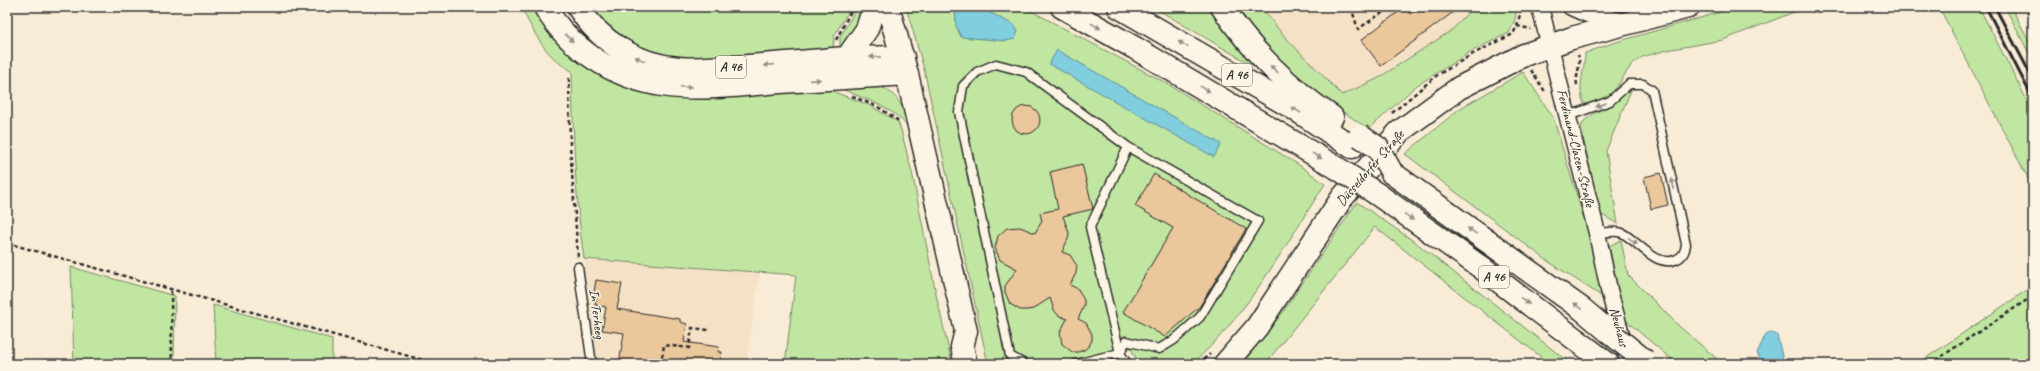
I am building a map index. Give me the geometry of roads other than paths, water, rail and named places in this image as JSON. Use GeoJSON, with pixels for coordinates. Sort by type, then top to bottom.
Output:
{"type":"FeatureCollection","features":[{"type":"Feature","properties":{"kind":"main road"},"geometry":{"type":"LineString","coordinates":[[545,7],[561,30],[575,44],[597,61],[619,72],[662,85],[710,87],[842,65],[905,66]]}},
{"type":"Feature","properties":{"kind":"main road","name":"A 46"},"geometry":{"type":"LineString","coordinates":[[578,7],[595,29],[617,48],[650,63],[679,68],[842,65]]}},
{"type":"Feature","properties":{"kind":"main road"},"geometry":{"type":"LineString","coordinates":[[842,65],[867,29],[874,7]]}},
{"type":"Feature","properties":{"kind":"main road"},"geometry":{"type":"LineString","coordinates":[[888,7],[905,66],[966,331],[974,341],[981,364]]}},
{"type":"Feature","properties":{"kind":"main road","name":"A 46"},"geometry":{"type":"LineString","coordinates":[[1062,7],[1149,56],[1337,168],[1377,194],[1479,266],[1608,364]]}},
{"type":"Feature","properties":{"kind":"main road","name":"A 46"},"geometry":{"type":"LineString","coordinates":[[1120,7],[1298,111],[1356,141],[1378,148],[1392,173],[1582,309],[1608,331],[1641,363]]}},
{"type":"Feature","properties":{"kind":"main road"},"geometry":{"type":"LineString","coordinates":[[1222,7],[1246,41],[1265,60],[1356,141]]}},
{"type":"Feature","properties":{"kind":"main road","name":"Düsseldorfer Straße"},"geometry":{"type":"LineString","coordinates":[[1225,364],[1257,328],[1342,198],[1399,132],[1459,88],[1524,55],[1572,38],[1688,7]]}},
{"type":"Feature","properties":{"kind":"main road"},"geometry":{"type":"LineString","coordinates":[[966,331],[962,348],[966,364]]}},
{"type":"Feature","properties":{"kind":"street","name":"Ferdinand-Clasen-Straße"},"geometry":{"type":"LineString","coordinates":[[1540,7],[1550,46],[1575,114],[1609,290]]}},
{"type":"Feature","properties":{"kind":"street"},"geometry":{"type":"LineString","coordinates":[[1572,7],[1586,14],[1628,22]]}},
{"type":"Feature","properties":{"kind":"street","name":"Neuhaus"},"geometry":{"type":"LineString","coordinates":[[1609,290],[1641,363]]}},
{"type":"Feature","properties":{"kind":"lane"},"geometry":{"type":"LineString","coordinates":[[1024,364],[1010,356],[959,112],[963,86],[977,72],[996,64],[1026,72],[1128,147],[1258,221],[1200,317],[1174,340],[1159,349],[1126,341],[1120,353],[1076,364]]}},
{"type":"Feature","properties":{"kind":"lane"},"geometry":{"type":"LineString","coordinates":[[1575,114],[1610,101],[1629,84],[1643,84],[1652,90],[1686,244],[1685,252],[1680,258],[1666,262],[1656,258],[1620,232],[1597,233]]}},
{"type":"Feature","properties":{"kind":"lane"},"geometry":{"type":"LineString","coordinates":[[1127,364],[1120,353],[1090,227],[1128,147]]}},
{"type":"Feature","properties":{"kind":"lane","name":"In Terheeg"},"geometry":{"type":"LineString","coordinates":[[578,267],[592,364]]}},
{"type":"Feature","properties":{"kind":"water"},"geometry":{"type":"Polygon","coordinates":[[[955,7],[979,7],[1014,25],[1018,31],[1015,39],[1006,41],[961,37],[956,26],[955,7]]]}},
{"type":"Feature","properties":{"kind":"water"},"geometry":{"type":"Polygon","coordinates":[[[1057,50],[1221,144],[1214,157],[1049,64],[1057,50]]]}},
{"type":"Feature","properties":{"kind":"water"},"geometry":{"type":"Polygon","coordinates":[[[1770,332],[1777,335],[1784,364],[1763,364],[1757,353],[1766,334],[1770,332]]]}},
{"type":"Feature","properties":{"kind":"railway"},"geometry":{"type":"LineString","coordinates":[[1986,7],[2033,99]]}},
{"type":"Feature","properties":{"kind":"railway"},"geometry":{"type":"LineString","coordinates":[[1995,7],[2033,79]]}}]}
